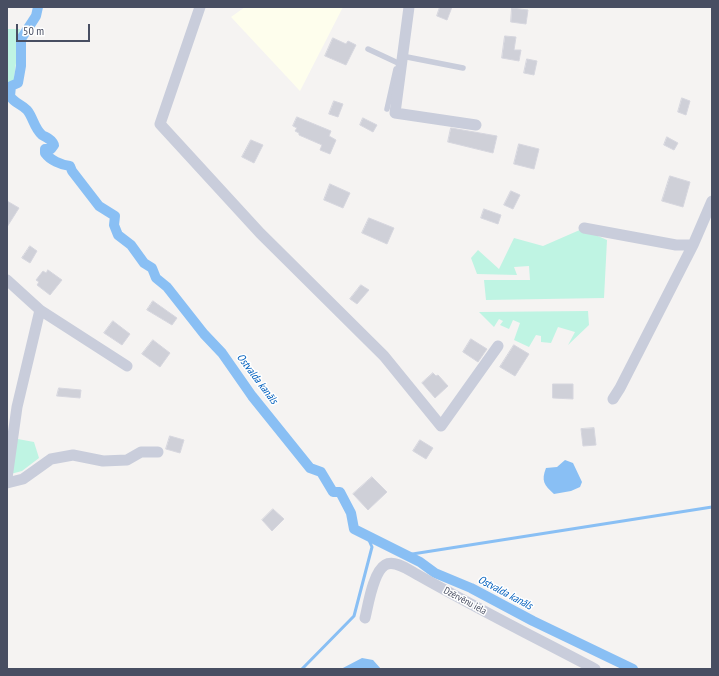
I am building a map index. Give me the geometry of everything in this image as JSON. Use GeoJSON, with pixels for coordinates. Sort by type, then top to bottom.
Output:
{"type":"FeatureCollection","features":[{"type":"Feature","properties":{"kind":"street"},"geometry":{"type":"LineString","coordinates":[[200,7],[160,124],[260,233],[384,356],[441,426],[498,346]]}},
{"type":"Feature","properties":{"kind":"street"},"geometry":{"type":"LineString","coordinates":[[409,7],[400,59],[395,113],[476,125]]}},
{"type":"Feature","properties":{"kind":"street"},"geometry":{"type":"LineString","coordinates":[[613,399],[694,245],[712,201]]}},
{"type":"Feature","properties":{"kind":"street"},"geometry":{"type":"LineString","coordinates":[[584,228],[676,245],[694,245]]}},
{"type":"Feature","properties":{"kind":"street"},"geometry":{"type":"LineString","coordinates":[[7,280],[40,310],[127,366]]}},
{"type":"Feature","properties":{"kind":"street"},"geometry":{"type":"LineString","coordinates":[[7,478],[17,407],[40,310]]}},
{"type":"Feature","properties":{"kind":"street"},"geometry":{"type":"LineString","coordinates":[[7,483],[23,479],[51,459],[73,454],[103,461],[127,460],[141,452],[158,452]]}},
{"type":"Feature","properties":{"kind":"street","name":"Dzērvēnu iela"},"geometry":{"type":"LineString","coordinates":[[365,618],[379,572],[384,566],[391,563],[403,567],[595,669]]}},
{"type":"Feature","properties":{"kind":"lane"},"geometry":{"type":"LineString","coordinates":[[368,49],[400,59],[463,68]]}},
{"type":"Feature","properties":{"kind":"lane"},"geometry":{"type":"LineString","coordinates":[[387,109],[400,59]]}},
{"type":"Feature","properties":{"kind":"shaded area"},"geometry":{"type":"Polygon","coordinates":[[[245,7],[343,7],[300,91],[231,17],[245,7]]]}},
{"type":"Feature","properties":{"kind":"green space"},"geometry":{"type":"Polygon","coordinates":[[[7,29],[20,29],[13,88],[7,89],[7,29]]]}},
{"type":"Feature","properties":{"kind":"green space"},"geometry":{"type":"Polygon","coordinates":[[[582,229],[607,240],[604,298],[486,300],[484,280],[530,280],[529,266],[514,267],[517,275],[477,274],[471,258],[478,250],[499,269],[514,238],[543,246],[582,229]]]}},
{"type":"Feature","properties":{"kind":"green space"},"geometry":{"type":"Polygon","coordinates":[[[588,311],[589,325],[568,345],[575,332],[558,327],[551,343],[541,342],[541,336],[536,335],[529,347],[514,340],[520,323],[513,320],[509,329],[500,325],[503,321],[499,319],[494,327],[479,312],[588,311]]]}},
{"type":"Feature","properties":{"kind":"green space"},"geometry":{"type":"Polygon","coordinates":[[[7,437],[34,442],[39,458],[22,471],[7,475],[7,437]]]}},
{"type":"Feature","properties":{"kind":"water"},"geometry":{"type":"Polygon","coordinates":[[[565,460],[573,463],[582,482],[580,487],[571,491],[554,494],[544,482],[544,472],[546,468],[557,467],[565,460]]]}},
{"type":"Feature","properties":{"kind":"water"},"geometry":{"type":"Polygon","coordinates":[[[362,658],[373,660],[381,669],[341,669],[362,658]]]}},
{"type":"Feature","properties":{"kind":"building"},"geometry":{"type":"Polygon","coordinates":[[[440,7],[452,7],[447,20],[437,16],[440,7]]]}},
{"type":"Feature","properties":{"kind":"building"},"geometry":{"type":"Polygon","coordinates":[[[512,8],[528,10],[526,24],[511,22],[512,8]]]}},
{"type":"Feature","properties":{"kind":"building"},"geometry":{"type":"Polygon","coordinates":[[[505,36],[516,37],[514,50],[521,50],[519,61],[502,58],[505,36]]]}},
{"type":"Feature","properties":{"kind":"building"},"geometry":{"type":"Polygon","coordinates":[[[333,38],[346,44],[348,41],[356,45],[346,65],[325,56],[333,38]]]}},
{"type":"Feature","properties":{"kind":"building"},"geometry":{"type":"Polygon","coordinates":[[[527,59],[537,61],[534,75],[524,73],[527,59]]]}},
{"type":"Feature","properties":{"kind":"building"},"geometry":{"type":"Polygon","coordinates":[[[682,98],[690,101],[686,115],[678,112],[682,98]]]}},
{"type":"Feature","properties":{"kind":"building"},"geometry":{"type":"Polygon","coordinates":[[[334,101],[343,104],[338,117],[329,114],[334,101]]]}},
{"type":"Feature","properties":{"kind":"building"},"geometry":{"type":"Polygon","coordinates":[[[297,117],[331,131],[329,136],[336,140],[330,154],[320,150],[322,145],[299,135],[299,133],[295,131],[297,128],[293,126],[297,117]]]}},
{"type":"Feature","properties":{"kind":"building"},"geometry":{"type":"Polygon","coordinates":[[[363,118],[377,125],[373,132],[360,125],[363,118]]]}},
{"type":"Feature","properties":{"kind":"building"},"geometry":{"type":"Polygon","coordinates":[[[451,128],[497,136],[493,153],[448,142],[451,128]]]}},
{"type":"Feature","properties":{"kind":"building"},"geometry":{"type":"Polygon","coordinates":[[[667,137],[678,143],[674,150],[664,145],[667,137]]]}},
{"type":"Feature","properties":{"kind":"building"},"geometry":{"type":"Polygon","coordinates":[[[251,140],[263,145],[254,163],[242,157],[251,140]]]}},
{"type":"Feature","properties":{"kind":"building"},"geometry":{"type":"Polygon","coordinates":[[[519,144],[539,149],[534,169],[514,164],[519,144]]]}},
{"type":"Feature","properties":{"kind":"building"},"geometry":{"type":"Polygon","coordinates":[[[670,176],[690,182],[683,207],[662,201],[670,176]]]}},
{"type":"Feature","properties":{"kind":"building"},"geometry":{"type":"Polygon","coordinates":[[[330,184],[350,193],[343,208],[324,200],[330,184]]]}},
{"type":"Feature","properties":{"kind":"building"},"geometry":{"type":"Polygon","coordinates":[[[511,191],[520,195],[513,209],[504,205],[511,191]]]}},
{"type":"Feature","properties":{"kind":"building"},"geometry":{"type":"Polygon","coordinates":[[[7,201],[19,208],[7,227],[7,201]]]}},
{"type":"Feature","properties":{"kind":"building"},"geometry":{"type":"Polygon","coordinates":[[[484,209],[501,215],[498,224],[481,218],[484,209]]]}},
{"type":"Feature","properties":{"kind":"building"},"geometry":{"type":"Polygon","coordinates":[[[369,218],[394,228],[387,244],[362,233],[369,218]]]}},
{"type":"Feature","properties":{"kind":"building"},"geometry":{"type":"Polygon","coordinates":[[[30,246],[37,251],[30,263],[22,258],[30,246]]]}},
{"type":"Feature","properties":{"kind":"building"},"geometry":{"type":"Polygon","coordinates":[[[48,270],[62,280],[50,295],[37,285],[39,282],[36,280],[43,271],[46,273],[48,270]]]}},
{"type":"Feature","properties":{"kind":"building"},"geometry":{"type":"Polygon","coordinates":[[[361,285],[369,290],[357,304],[350,299],[361,285]]]}},
{"type":"Feature","properties":{"kind":"building"},"geometry":{"type":"Polygon","coordinates":[[[153,301],[177,318],[172,325],[147,310],[153,301]]]}},
{"type":"Feature","properties":{"kind":"building"},"geometry":{"type":"Polygon","coordinates":[[[113,321],[130,334],[122,345],[104,333],[113,321]]]}},
{"type":"Feature","properties":{"kind":"building"},"geometry":{"type":"Polygon","coordinates":[[[471,339],[487,349],[478,362],[463,352],[471,339]]]}},
{"type":"Feature","properties":{"kind":"building"},"geometry":{"type":"Polygon","coordinates":[[[153,340],[170,353],[160,367],[142,354],[153,340]]]}},
{"type":"Feature","properties":{"kind":"building"},"geometry":{"type":"Polygon","coordinates":[[[514,345],[529,354],[515,376],[500,367],[514,345]]]}},
{"type":"Feature","properties":{"kind":"building"},"geometry":{"type":"Polygon","coordinates":[[[433,373],[436,376],[438,375],[448,386],[435,398],[422,383],[433,373]]]}},
{"type":"Feature","properties":{"kind":"building"},"geometry":{"type":"Polygon","coordinates":[[[553,384],[573,384],[573,399],[553,398],[553,384]]]}},
{"type":"Feature","properties":{"kind":"building"},"geometry":{"type":"Polygon","coordinates":[[[59,388],[81,390],[80,398],[57,396],[59,388]]]}},
{"type":"Feature","properties":{"kind":"building"},"geometry":{"type":"Polygon","coordinates":[[[594,428],[596,445],[583,446],[581,429],[594,428]]]}},
{"type":"Feature","properties":{"kind":"building"},"geometry":{"type":"Polygon","coordinates":[[[170,436],[184,440],[180,453],[166,449],[170,436]]]}},
{"type":"Feature","properties":{"kind":"building"},"geometry":{"type":"Polygon","coordinates":[[[420,440],[433,448],[426,459],[413,451],[420,440]]]}},
{"type":"Feature","properties":{"kind":"building"},"geometry":{"type":"Polygon","coordinates":[[[372,477],[387,492],[368,510],[353,494],[372,477]]]}},
{"type":"Feature","properties":{"kind":"building"},"geometry":{"type":"Polygon","coordinates":[[[273,509],[284,519],[272,531],[262,520],[273,509]]]}},
{"type":"Feature","properties":{"kind":"waterway","name":"Ostvalda kanāls"},"geometry":{"type":"LineString","coordinates":[[38,7],[36,16],[21,39],[21,66],[18,83],[11,86],[10,96],[27,110],[39,132],[53,143],[54,145],[51,149],[45,149],[45,153],[56,162],[70,166],[72,171],[99,206],[115,216],[114,225],[118,235],[131,245],[144,263],[152,268],[156,278],[167,287],[204,334],[222,353],[252,396],[310,468],[321,472],[333,492],[340,492],[351,513],[354,529],[420,562],[435,573],[471,588],[533,621],[633,669]]}},
{"type":"Feature","properties":{"kind":"waterway"},"geometry":{"type":"LineString","coordinates":[[406,555],[712,507]]}},
{"type":"Feature","properties":{"kind":"waterway"},"geometry":{"type":"LineString","coordinates":[[302,669],[354,616],[372,547],[368,538]]}}]}
